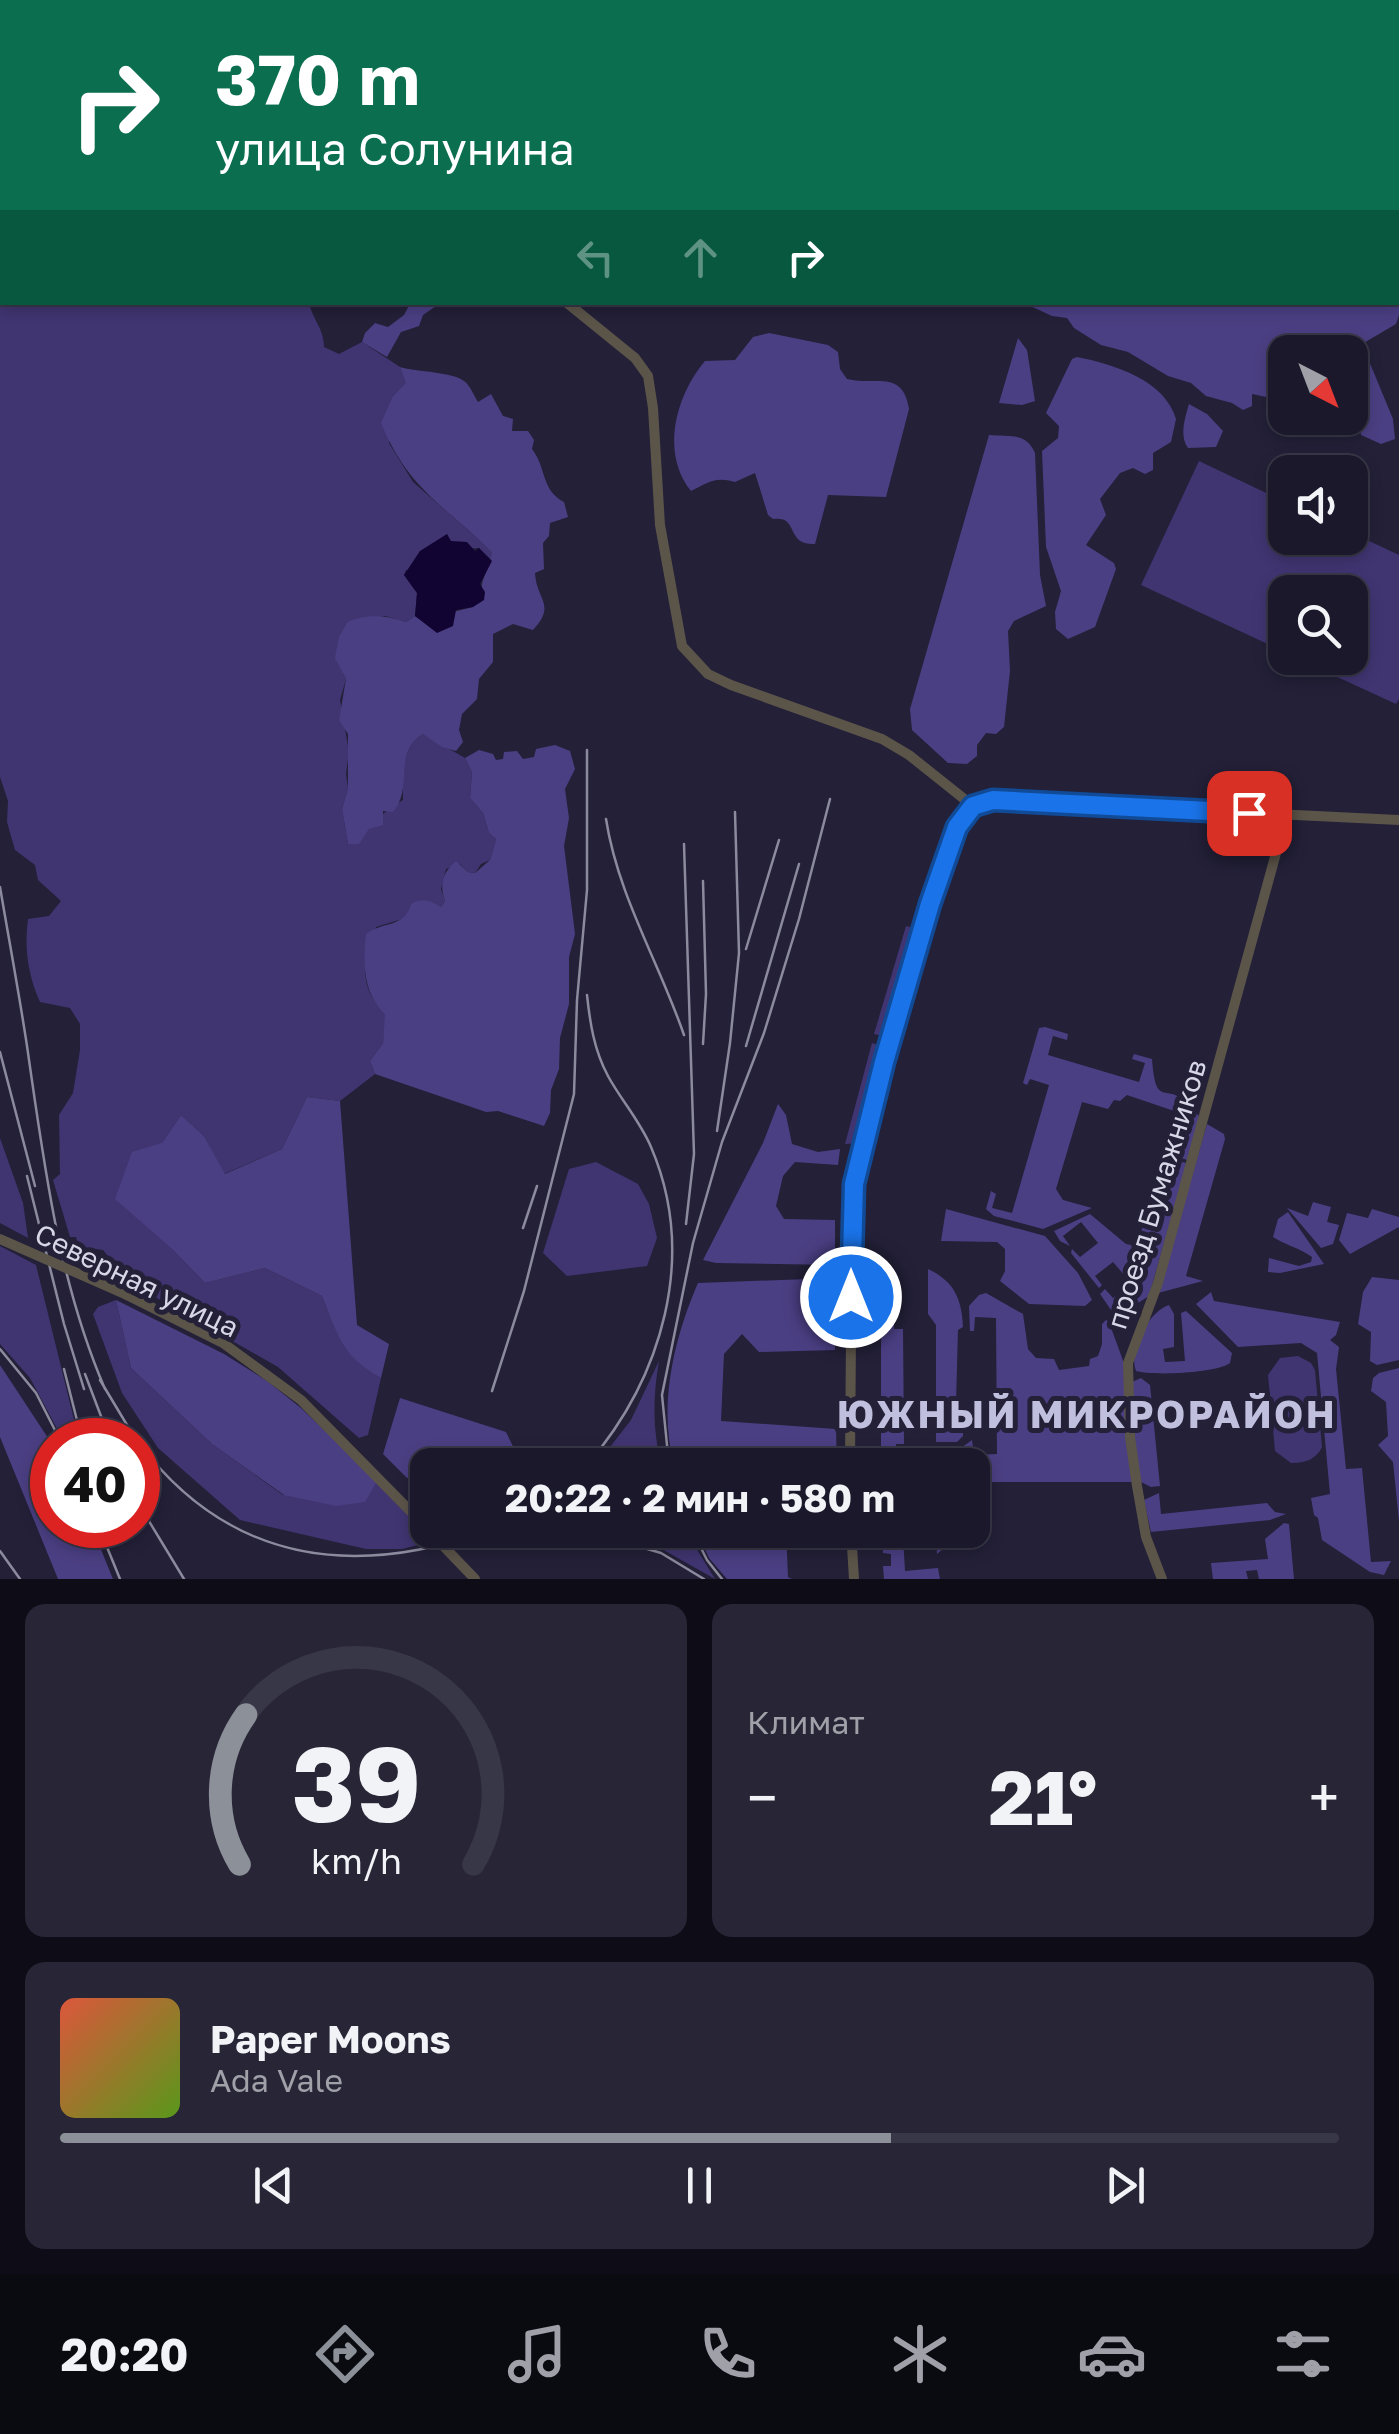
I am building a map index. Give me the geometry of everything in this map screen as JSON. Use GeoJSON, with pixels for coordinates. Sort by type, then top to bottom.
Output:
{"type":"FeatureCollection","features":[{"type":"Feature","properties":{"kind":"street"},"geometry":{"type":"LineString","coordinates":[[570,305],[624,349],[648,376],[666,572],[682,646],[690,658],[708,674],[731,685],[882,740],[909,755],[973,806]]}},
{"type":"Feature","properties":{"kind":"street"},"geometry":{"type":"LineString","coordinates":[[850,1448],[854,1184],[884,1062],[930,904],[957,827],[973,806],[993,800],[1399,820]]}},
{"type":"Feature","properties":{"kind":"street","name":"проезд Бумажников"},"geometry":{"type":"LineString","coordinates":[[1162,1579],[1146,1536],[1137,1486],[1130,1438],[1128,1363],[1158,1283],[1284,824]]}},
{"type":"Feature","properties":{"kind":"street","name":"Северная улица"},"geometry":{"type":"LineString","coordinates":[[0,1238],[223,1343],[300,1400],[410,1512]]}},
{"type":"Feature","properties":{"kind":"street","name":"Северная улица"},"geometry":{"type":"LineString","coordinates":[[445,1548],[475,1579]]}},
{"type":"Feature","properties":{"kind":"street"},"geometry":{"type":"LineString","coordinates":[[852,1548],[854,1579]]}},
{"type":"Feature","properties":{"kind":"shaded area"},"geometry":{"type":"Polygon","coordinates":[[[0,305],[310,305],[324,347],[339,354],[362,342],[400,367],[407,383],[393,396],[389,443],[413,482],[493,552],[492,561],[479,548],[420,551],[404,575],[417,593],[415,616],[406,622],[385,616],[347,622],[338,644],[338,657],[346,679],[340,700],[349,752],[348,788],[342,809],[348,844],[403,800],[407,755],[423,734],[465,758],[472,772],[470,798],[496,839],[490,860],[475,873],[460,864],[446,869],[441,889],[445,901],[441,907],[376,927],[365,973],[370,994],[386,1014],[383,1043],[370,1061],[375,1074],[340,1101],[307,1097],[282,1149],[224,1174],[204,1136],[181,1115],[162,1143],[171,1248],[205,1283],[265,1268],[322,1296],[351,1354],[381,1378],[368,1435],[359,1438],[278,1367],[115,1274],[115,1265],[103,1250],[88,1248],[73,1256],[71,1248],[78,1245],[76,1237],[70,1237],[53,1180],[60,1174],[59,1115],[73,1093],[80,1024],[70,1008],[40,1002],[32,982],[27,951],[28,919],[49,916],[61,901],[38,880],[35,865],[15,850],[7,822],[8,801],[0,777],[0,305]]]}},
{"type":"Feature","properties":{"kind":"shaded area"},"geometry":{"type":"Polygon","coordinates":[[[409,305],[436,305],[423,315],[419,326],[401,332],[387,357],[362,342],[375,323],[388,327],[404,315],[409,305]]]}},
{"type":"Feature","properties":{"kind":"shaded area"},"geometry":{"type":"Polygon","coordinates":[[[1028,305],[1399,305],[1396,324],[1368,340],[1368,335],[1268,335],[1268,397],[1252,394],[1252,406],[1243,410],[1206,396],[1191,383],[1168,376],[1128,352],[1101,345],[1074,328],[1067,318],[1028,305]]]}},
{"type":"Feature","properties":{"kind":"shaded area"},"geometry":{"type":"Polygon","coordinates":[[[769,333],[828,345],[838,352],[840,369],[847,379],[894,384],[901,388],[909,409],[886,497],[828,495],[815,544],[799,540],[787,521],[768,515],[755,473],[735,482],[712,481],[691,491],[676,459],[674,442],[680,407],[705,361],[735,360],[753,337],[769,333]]]}},
{"type":"Feature","properties":{"kind":"shaded area"},"geometry":{"type":"Polygon","coordinates":[[[1018,338],[1027,350],[1035,401],[1022,405],[999,403],[1018,338]]]}},
{"type":"Feature","properties":{"kind":"shaded area"},"geometry":{"type":"Polygon","coordinates":[[[1072,359],[1121,369],[1149,384],[1170,405],[1176,419],[1171,442],[1153,453],[1153,470],[1145,474],[1133,468],[1120,473],[1100,499],[1106,515],[1086,545],[1114,563],[1116,569],[1095,627],[1068,639],[1056,629],[1055,612],[1061,591],[1046,547],[1042,451],[1058,438],[1059,426],[1046,413],[1072,359]]]}},
{"type":"Feature","properties":{"kind":"shaded area"},"geometry":{"type":"Polygon","coordinates":[[[1368,359],[1393,419],[1395,439],[1381,444],[1361,435],[1368,435],[1368,359]]]}},
{"type":"Feature","properties":{"kind":"shaded area"},"geometry":{"type":"Polygon","coordinates":[[[400,367],[459,378],[478,402],[491,394],[503,416],[513,419],[512,431],[528,431],[534,440],[532,449],[551,491],[564,502],[568,517],[550,523],[549,536],[543,543],[544,569],[535,573],[544,614],[533,630],[513,624],[493,634],[493,662],[479,679],[477,699],[462,714],[459,730],[463,742],[456,751],[423,734],[413,742],[405,761],[399,802],[393,812],[383,811],[383,825],[369,829],[359,844],[348,844],[342,809],[348,788],[348,734],[339,720],[346,679],[335,658],[339,637],[347,622],[362,618],[406,622],[415,616],[421,620],[473,607],[482,595],[492,552],[429,495],[392,446],[381,423],[393,396],[406,383],[400,367]]]}},
{"type":"Feature","properties":{"kind":"shaded area"},"geometry":{"type":"Polygon","coordinates":[[[1189,404],[1207,414],[1223,431],[1216,447],[1188,448],[1183,432],[1189,404]]]}},
{"type":"Feature","properties":{"kind":"shaded area"},"geometry":{"type":"Polygon","coordinates":[[[989,435],[1022,439],[1035,453],[1040,575],[1046,606],[1014,621],[1008,631],[1010,671],[1004,727],[996,734],[986,733],[977,745],[977,756],[967,764],[948,763],[912,730],[910,709],[989,435]]]}},
{"type":"Feature","properties":{"kind":"shaded area"},"geometry":{"type":"Polygon","coordinates":[[[1199,461],[1268,494],[1268,555],[1368,555],[1368,540],[1399,555],[1399,699],[1396,704],[1333,675],[1368,675],[1368,575],[1268,575],[1268,644],[1141,585],[1199,461]]]}},
{"type":"Feature","properties":{"kind":"shaded area"},"geometry":{"type":"Polygon","coordinates":[[[447,534],[451,541],[467,542],[475,551],[479,548],[492,561],[480,584],[484,600],[456,610],[453,626],[437,633],[415,616],[417,593],[404,575],[420,551],[447,534]]]}},
{"type":"Feature","properties":{"kind":"shaded area"},"geometry":{"type":"Polygon","coordinates":[[[555,745],[570,751],[575,769],[565,789],[569,818],[564,846],[575,934],[569,957],[569,1004],[560,1038],[559,1069],[544,1126],[498,1111],[486,1112],[375,1074],[370,1061],[383,1043],[385,1014],[372,997],[365,956],[366,934],[399,921],[411,904],[427,901],[441,907],[445,901],[443,879],[456,861],[475,873],[490,860],[496,839],[470,798],[472,772],[465,758],[479,750],[493,754],[496,760],[503,759],[504,752],[517,751],[523,759],[534,757],[536,749],[555,745]]]}},
{"type":"Feature","properties":{"kind":"shaded area"},"geometry":{"type":"Polygon","coordinates":[[[906,926],[921,930],[889,1037],[874,1034],[906,926]]]}},
{"type":"Feature","properties":{"kind":"shaded area"},"geometry":{"type":"Polygon","coordinates":[[[1039,1028],[1068,1034],[1067,1040],[1053,1036],[1048,1055],[1139,1082],[1145,1063],[1132,1059],[1134,1054],[1152,1059],[1159,1090],[1181,1098],[1201,1118],[1190,1161],[1169,1154],[1180,1113],[1127,1095],[1120,1101],[1114,1100],[1108,1109],[1082,1102],[1056,1189],[1063,1200],[1092,1208],[1043,1229],[994,1216],[986,1209],[991,1191],[996,1194],[992,1208],[1012,1213],[1049,1085],[1030,1079],[1027,1085],[1023,1083],[1039,1028]]]}},
{"type":"Feature","properties":{"kind":"shaded area"},"geometry":{"type":"Polygon","coordinates":[[[872,1043],[884,1047],[859,1143],[845,1144],[872,1043]]]}},
{"type":"Feature","properties":{"kind":"shaded area"},"geometry":{"type":"Polygon","coordinates":[[[307,1097],[340,1101],[357,1325],[389,1344],[381,1378],[350,1353],[322,1296],[265,1268],[205,1283],[115,1199],[132,1152],[162,1143],[181,1115],[204,1136],[225,1174],[282,1149],[307,1097]]]}},
{"type":"Feature","properties":{"kind":"shaded area"},"geometry":{"type":"Polygon","coordinates":[[[778,1104],[786,1115],[792,1144],[818,1152],[840,1149],[838,1165],[795,1162],[783,1176],[776,1206],[784,1219],[835,1220],[835,1265],[703,1260],[763,1143],[778,1104]]]}},
{"type":"Feature","properties":{"kind":"shaded area"},"geometry":{"type":"Polygon","coordinates":[[[1207,1124],[1224,1134],[1225,1139],[1186,1276],[1203,1281],[1158,1293],[1207,1124]]]}},
{"type":"Feature","properties":{"kind":"shaded area"},"geometry":{"type":"Polygon","coordinates":[[[0,1138],[23,1203],[28,1238],[0,1223],[0,1138]]]}},
{"type":"Feature","properties":{"kind":"shaded area"},"geometry":{"type":"Polygon","coordinates":[[[1166,1159],[1187,1163],[1149,1296],[1122,1313],[1111,1310],[1100,1294],[1105,1289],[1113,1298],[1131,1283],[1113,1262],[1095,1276],[1102,1285],[1099,1288],[1071,1253],[1072,1249],[1080,1257],[1098,1243],[1081,1222],[1063,1236],[1070,1246],[1060,1241],[1054,1231],[1090,1214],[1126,1244],[1136,1246],[1166,1159]]]}},
{"type":"Feature","properties":{"kind":"shaded area"},"geometry":{"type":"Polygon","coordinates":[[[596,1162],[638,1184],[649,1204],[657,1238],[647,1266],[567,1276],[543,1253],[569,1169],[596,1162]]]}},
{"type":"Feature","properties":{"kind":"shaded area"},"geometry":{"type":"Polygon","coordinates":[[[1313,1202],[1331,1207],[1327,1222],[1339,1225],[1333,1244],[1321,1248],[1287,1208],[1308,1216],[1313,1202]]]}},
{"type":"Feature","properties":{"kind":"shaded area"},"geometry":{"type":"Polygon","coordinates":[[[946,1209],[1045,1236],[1078,1273],[1092,1300],[1085,1306],[1029,1304],[1000,1281],[1005,1271],[1005,1249],[997,1242],[941,1241],[946,1209]]]}},
{"type":"Feature","properties":{"kind":"shaded area"},"geometry":{"type":"Polygon","coordinates":[[[1372,1209],[1399,1217],[1399,1227],[1350,1254],[1339,1240],[1347,1213],[1368,1218],[1372,1209]]]}},
{"type":"Feature","properties":{"kind":"shaded area"},"geometry":{"type":"Polygon","coordinates":[[[1288,1212],[1324,1264],[1268,1272],[1269,1258],[1299,1266],[1311,1262],[1312,1257],[1273,1237],[1278,1219],[1288,1212]]]}},
{"type":"Feature","properties":{"kind":"shaded area"},"geometry":{"type":"Polygon","coordinates":[[[0,1246],[36,1265],[74,1418],[51,1418],[30,1378],[0,1344],[0,1246]]]}},
{"type":"Feature","properties":{"kind":"shaded area"},"geometry":{"type":"Polygon","coordinates":[[[928,1269],[950,1285],[961,1308],[956,1403],[963,1409],[963,1436],[957,1442],[936,1442],[936,1325],[928,1314],[928,1269]]]}},
{"type":"Feature","properties":{"kind":"shaded area"},"geometry":{"type":"Polygon","coordinates":[[[1372,1277],[1399,1280],[1399,1360],[1377,1365],[1370,1361],[1371,1332],[1358,1324],[1363,1292],[1372,1277]]]}},
{"type":"Feature","properties":{"kind":"shaded area"},"geometry":{"type":"Polygon","coordinates":[[[834,1278],[835,1350],[759,1352],[742,1334],[724,1354],[721,1421],[836,1429],[837,1448],[670,1448],[671,1372],[698,1283],[834,1278]]]}},
{"type":"Feature","properties":{"kind":"shaded area"},"geometry":{"type":"Polygon","coordinates":[[[1211,1292],[1214,1301],[1340,1322],[1330,1340],[1339,1347],[1336,1369],[1346,1469],[1362,1468],[1371,1562],[1391,1561],[1384,1575],[1370,1572],[1322,1540],[1314,1515],[1311,1498],[1330,1494],[1317,1353],[1301,1343],[1238,1347],[1196,1304],[1211,1292]]]}},
{"type":"Feature","properties":{"kind":"shaded area"},"geometry":{"type":"Polygon","coordinates":[[[986,1293],[1023,1314],[1028,1349],[1036,1358],[1054,1359],[1059,1370],[1089,1366],[1102,1344],[1102,1324],[1109,1322],[1125,1366],[1132,1482],[990,1482],[990,1454],[997,1454],[996,1318],[975,1317],[974,1331],[970,1331],[969,1306],[986,1293]]]}},
{"type":"Feature","properties":{"kind":"shaded area"},"geometry":{"type":"Polygon","coordinates":[[[894,1298],[894,1329],[903,1329],[904,1444],[896,1444],[896,1448],[881,1448],[881,1299],[894,1298]]]}},
{"type":"Feature","properties":{"kind":"shaded area"},"geometry":{"type":"Polygon","coordinates":[[[116,1300],[131,1368],[212,1444],[283,1495],[377,1481],[410,1516],[410,1547],[366,1549],[240,1520],[160,1450],[160,1418],[138,1418],[122,1393],[93,1314],[98,1307],[116,1300]]]}},
{"type":"Feature","properties":{"kind":"shaded area"},"geometry":{"type":"Polygon","coordinates":[[[116,1300],[224,1354],[301,1408],[377,1481],[365,1502],[336,1506],[284,1495],[212,1444],[131,1368],[116,1300]]]}},
{"type":"Feature","properties":{"kind":"shaded area"},"geometry":{"type":"Polygon","coordinates":[[[1169,1305],[1174,1314],[1174,1347],[1163,1349],[1165,1362],[1185,1361],[1181,1313],[1186,1311],[1232,1353],[1230,1363],[1184,1373],[1136,1371],[1137,1343],[1147,1323],[1169,1305]]]}},
{"type":"Feature","properties":{"kind":"shaded area"},"geometry":{"type":"Polygon","coordinates":[[[1298,1356],[1315,1370],[1322,1447],[1309,1460],[1291,1463],[1275,1451],[1268,1375],[1280,1358],[1298,1356]]]}},
{"type":"Feature","properties":{"kind":"shaded area"},"geometry":{"type":"Polygon","coordinates":[[[659,1361],[654,1413],[658,1448],[609,1448],[631,1420],[659,1361]]]}},
{"type":"Feature","properties":{"kind":"shaded area"},"geometry":{"type":"Polygon","coordinates":[[[0,1365],[35,1418],[30,1418],[30,1510],[0,1437],[0,1365]]]}},
{"type":"Feature","properties":{"kind":"shaded area"},"geometry":{"type":"Polygon","coordinates":[[[1399,1368],[1399,1521],[1393,1462],[1378,1445],[1388,1436],[1386,1402],[1371,1391],[1373,1378],[1379,1373],[1399,1368]]]}},
{"type":"Feature","properties":{"kind":"shaded area"},"geometry":{"type":"Polygon","coordinates":[[[1141,1378],[1150,1385],[1160,1486],[1141,1482],[1135,1455],[1132,1382],[1141,1378]]]}},
{"type":"Feature","properties":{"kind":"shaded area"},"geometry":{"type":"Polygon","coordinates":[[[400,1398],[506,1432],[514,1448],[410,1448],[410,1478],[383,1454],[400,1398]]]}},
{"type":"Feature","properties":{"kind":"shaded area"},"geometry":{"type":"Polygon","coordinates":[[[1159,1493],[1161,1514],[1267,1503],[1275,1512],[1286,1514],[1270,1520],[1151,1532],[1144,1500],[1159,1493]]]}},
{"type":"Feature","properties":{"kind":"shaded area"},"geometry":{"type":"Polygon","coordinates":[[[1284,1523],[1289,1524],[1294,1579],[1259,1579],[1257,1570],[1246,1571],[1248,1579],[1213,1579],[1211,1563],[1268,1559],[1265,1539],[1284,1523]]]}},
{"type":"Feature","properties":{"kind":"shaded area"},"geometry":{"type":"Polygon","coordinates":[[[45,1548],[100,1548],[113,1579],[58,1579],[45,1548]]]}},
{"type":"Feature","properties":{"kind":"shaded area"},"geometry":{"type":"Polygon","coordinates":[[[660,1548],[696,1548],[715,1579],[660,1548]]]}},
{"type":"Feature","properties":{"kind":"shaded area"},"geometry":{"type":"Polygon","coordinates":[[[704,1548],[787,1548],[788,1577],[792,1579],[727,1579],[704,1548]]]}},
{"type":"Feature","properties":{"kind":"shaded area"},"geometry":{"type":"Polygon","coordinates":[[[883,1548],[904,1548],[905,1571],[938,1568],[940,1579],[884,1579],[883,1566],[891,1566],[891,1554],[883,1553],[883,1548]]]}},
{"type":"Feature","properties":{"kind":"railway"},"geometry":{"type":"LineString","coordinates":[[492,1391],[524,1291],[574,1094],[587,890],[587,750]]}},
{"type":"Feature","properties":{"kind":"railway"},"geometry":{"type":"LineString","coordinates":[[667,1448],[662,1395],[693,1243],[722,1142],[764,1033],[830,799]]}},
{"type":"Feature","properties":{"kind":"railway"},"geometry":{"type":"LineString","coordinates":[[717,1131],[739,953],[735,812]]}},
{"type":"Feature","properties":{"kind":"railway"},"geometry":{"type":"LineString","coordinates":[[606,819],[629,902],[684,1035]]}},
{"type":"Feature","properties":{"kind":"railway"},"geometry":{"type":"LineString","coordinates":[[746,949],[779,840]]}},
{"type":"Feature","properties":{"kind":"railway"},"geometry":{"type":"LineString","coordinates":[[684,844],[694,1154],[686,1224]]}},
{"type":"Feature","properties":{"kind":"railway"},"geometry":{"type":"LineString","coordinates":[[746,1046],[799,864]]}},
{"type":"Feature","properties":{"kind":"railway"},"geometry":{"type":"LineString","coordinates":[[703,881],[703,1044]]}},
{"type":"Feature","properties":{"kind":"railway"},"geometry":{"type":"LineString","coordinates":[[0,887],[55,1220],[75,1306],[105,1389]]}},
{"type":"Feature","properties":{"kind":"railway"},"geometry":{"type":"LineString","coordinates":[[587,995],[599,1056],[651,1147],[665,1189],[671,1231],[665,1315],[653,1355],[635,1394],[600,1448]]}},
{"type":"Feature","properties":{"kind":"railway"},"geometry":{"type":"LineString","coordinates":[[0,1052],[35,1186]]}},
{"type":"Feature","properties":{"kind":"railway"},"geometry":{"type":"LineString","coordinates":[[27,1176],[84,1389]]}},
{"type":"Feature","properties":{"kind":"railway"},"geometry":{"type":"LineString","coordinates":[[523,1228],[537,1186]]}},
{"type":"Feature","properties":{"kind":"railway"},"geometry":{"type":"LineString","coordinates":[[0,1349],[36,1393],[49,1418]]}},
{"type":"Feature","properties":{"kind":"railway"},"geometry":{"type":"LineString","coordinates":[[64,1369],[76,1418]]}},
{"type":"Feature","properties":{"kind":"railway"},"geometry":{"type":"LineString","coordinates":[[85,1374],[102,1418]]}},
{"type":"Feature","properties":{"kind":"railway"},"geometry":{"type":"LineString","coordinates":[[100,1380],[123,1418]]}},
{"type":"Feature","properties":{"kind":"railway"},"geometry":{"type":"LineString","coordinates":[[160,1467],[212,1514],[253,1536],[297,1550],[342,1556],[423,1548]]}},
{"type":"Feature","properties":{"kind":"railway"},"geometry":{"type":"LineString","coordinates":[[160,1539],[184,1579]]}},
{"type":"Feature","properties":{"kind":"railway"},"geometry":{"type":"LineString","coordinates":[[107,1548],[120,1579]]}},
{"type":"Feature","properties":{"kind":"railway"},"geometry":{"type":"LineString","coordinates":[[644,1548],[661,1553],[704,1579]]}},
{"type":"Feature","properties":{"kind":"railway"},"geometry":{"type":"LineString","coordinates":[[701,1548],[722,1579]]}},
{"type":"Feature","properties":{"kind":"railway"},"geometry":{"type":"LineString","coordinates":[[0,1551],[20,1579]]}},
{"type":"Feature","properties":{"kind":"district","name":"ЮЖНЫЙ МИКРОРАЙОН"},"geometry":{"type":"Point","coordinates":[1087,1413]}},
{"type":"Feature","properties":{"kind":"route"},"geometry":{"type":"LineString","coordinates":[[851,1297],[852,1204],[860,1152],[930,904],[964,814],[982,801],[993,800],[1249,813]]}}]}
